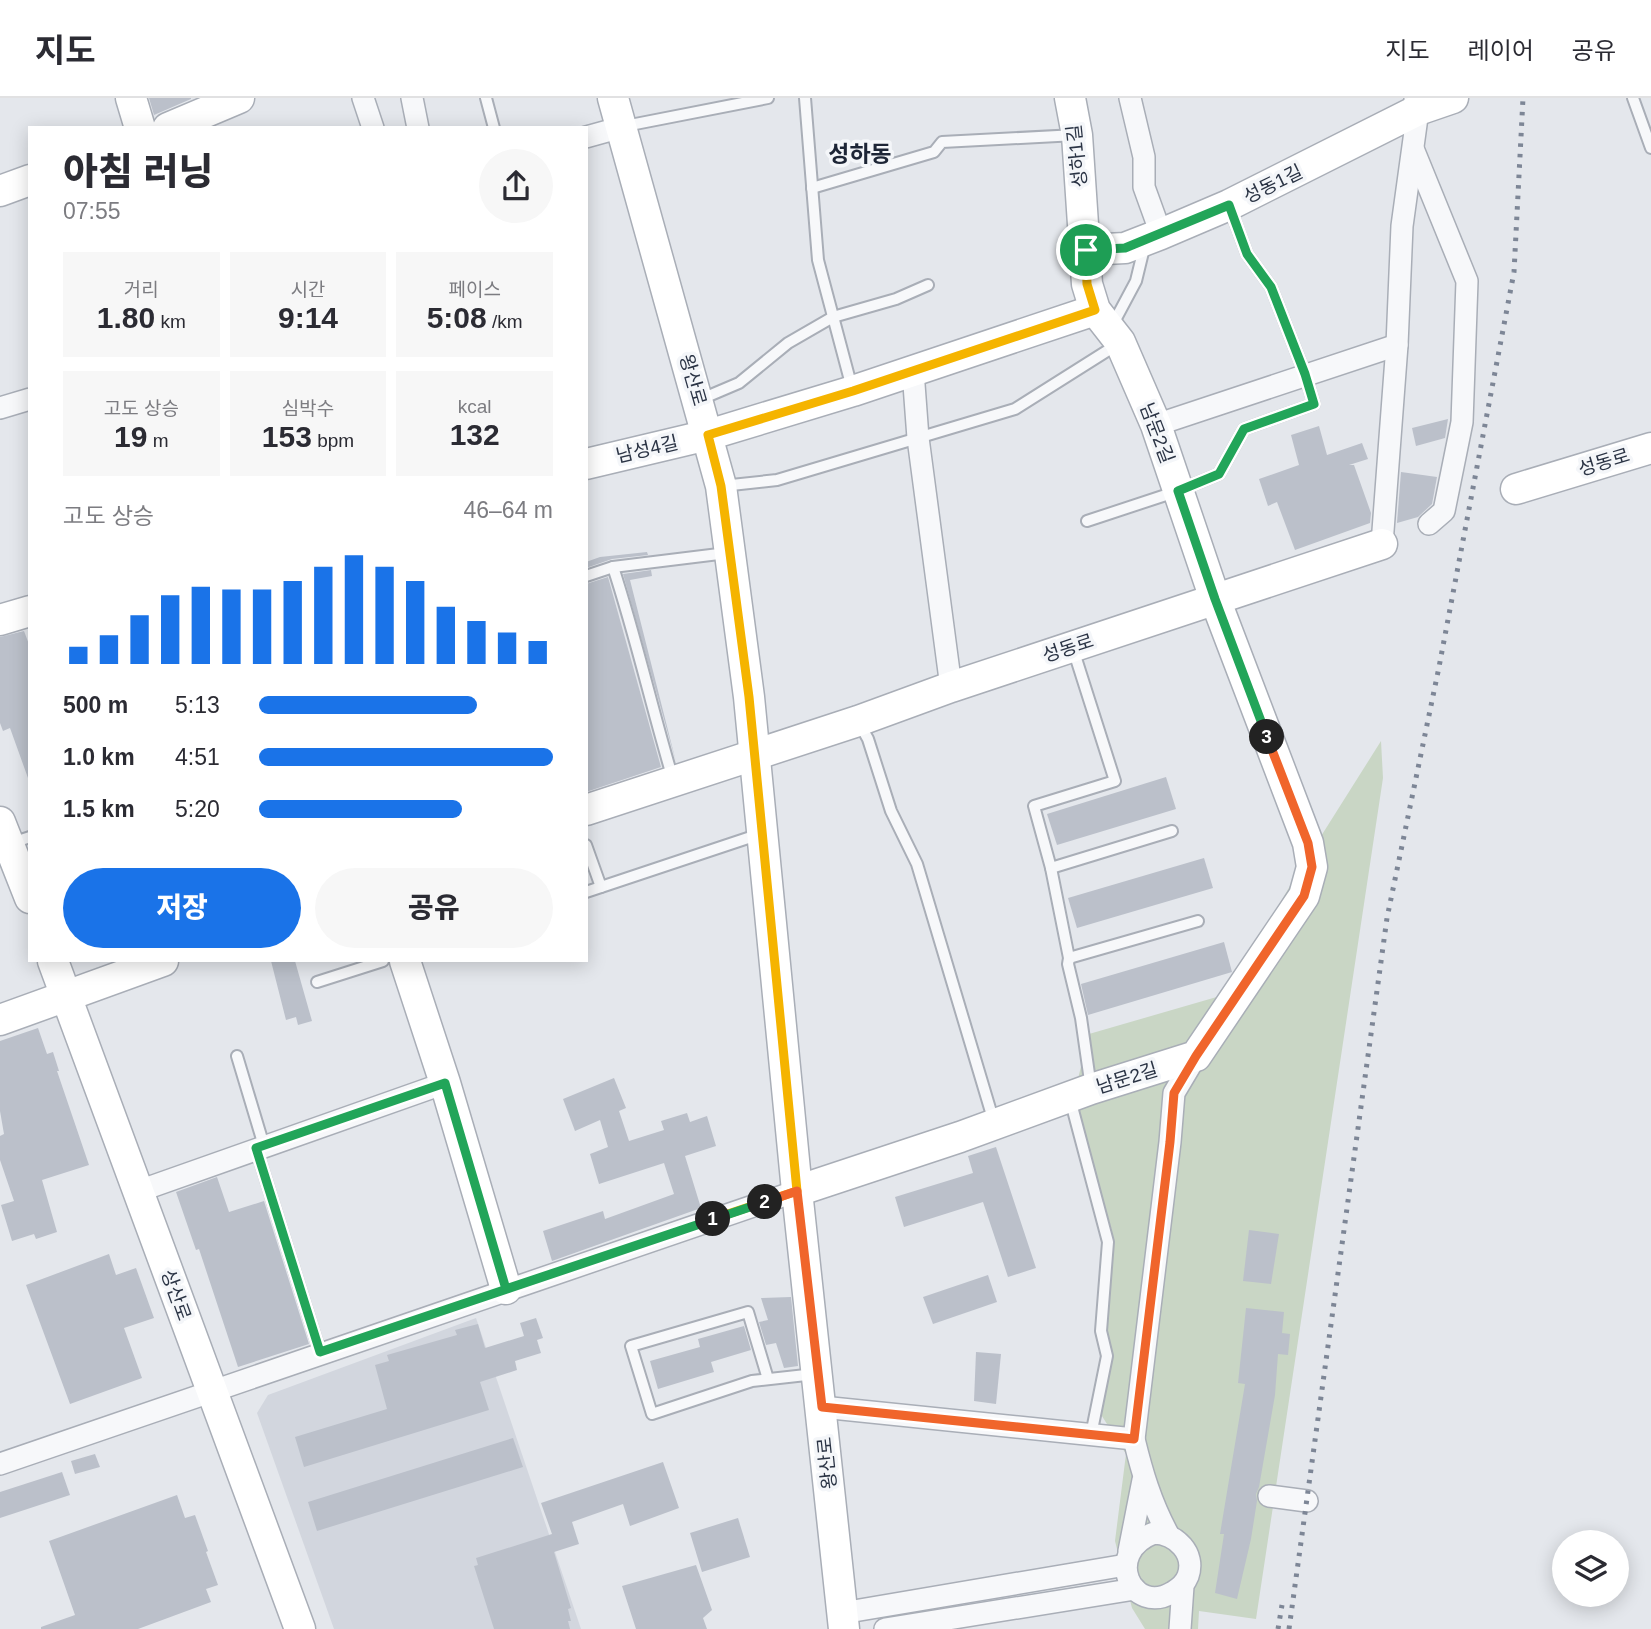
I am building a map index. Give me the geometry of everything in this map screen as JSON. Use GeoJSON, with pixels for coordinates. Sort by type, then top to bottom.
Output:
{"type":"FeatureCollection","features":[{"type":"Feature","properties":{"kind":"street"},"geometry":{"type":"LineString","coordinates":[[131,98],[139,126]]}},
{"type":"Feature","properties":{"kind":"street"},"geometry":{"type":"LineString","coordinates":[[173,126],[239,98]]}},
{"type":"Feature","properties":{"kind":"street"},"geometry":{"type":"LineString","coordinates":[[363,98],[372,126]]}},
{"type":"Feature","properties":{"kind":"street"},"geometry":{"type":"LineString","coordinates":[[412,98],[418,126]]}},
{"type":"Feature","properties":{"kind":"street","name":"왕산로"},"geometry":{"type":"LineString","coordinates":[[613,98],[721,486],[755,754],[797,1191],[843,1621]]}},
{"type":"Feature","properties":{"kind":"street","name":"성하1길"},"geometry":{"type":"LineString","coordinates":[[1070,98],[1077,135],[1087,284],[1109,327]]}},
{"type":"Feature","properties":{"kind":"street"},"geometry":{"type":"LineString","coordinates":[[1130,98],[1144,157],[1144,187],[1154,237]]}},
{"type":"Feature","properties":{"kind":"street","name":"성동1길"},"geometry":{"type":"LineString","coordinates":[[1086,250],[1125,248],[1154,237],[1229,205],[1416,104],[1453,98]]}},
{"type":"Feature","properties":{"kind":"street"},"geometry":{"type":"LineString","coordinates":[[1382,544],[1397,345],[1402,226],[1413,149],[1416,104]]}},
{"type":"Feature","properties":{"kind":"street"},"geometry":{"type":"LineString","coordinates":[[588,136],[622,127]]}},
{"type":"Feature","properties":{"kind":"street"},"geometry":{"type":"LineString","coordinates":[[1413,149],[1466,281],[1462,422],[1444,511],[1429,524]]}},
{"type":"Feature","properties":{"kind":"street"},"geometry":{"type":"LineString","coordinates":[[0,191],[28,181]]}},
{"type":"Feature","properties":{"kind":"street"},"geometry":{"type":"LineString","coordinates":[[708,435],[913,371],[1109,327]]}},
{"type":"Feature","properties":{"kind":"street","name":"남문2길"},"geometry":{"type":"LineString","coordinates":[[797,1191],[995,1125],[1080,1093],[1196,1056],[1304,896],[1312,867],[1308,843],[1215,599],[1156,425],[1109,327]]}},
{"type":"Feature","properties":{"kind":"street"},"geometry":{"type":"LineString","coordinates":[[1156,425],[1397,345]]}},
{"type":"Feature","properties":{"kind":"street"},"geometry":{"type":"LineString","coordinates":[[913,371],[918,438],[951,687]]}},
{"type":"Feature","properties":{"kind":"street"},"geometry":{"type":"LineString","coordinates":[[0,408],[28,400]]}},
{"type":"Feature","properties":{"kind":"street","name":"남성4길"},"geometry":{"type":"LineString","coordinates":[[588,464],[708,435]]}},
{"type":"Feature","properties":{"kind":"street","name":"성동로"},"geometry":{"type":"LineString","coordinates":[[1516,488],[1651,448]]}},
{"type":"Feature","properties":{"kind":"street","name":"성동로"},"geometry":{"type":"LineString","coordinates":[[588,805],[674,782],[1382,544]]}},
{"type":"Feature","properties":{"kind":"street"},"geometry":{"type":"LineString","coordinates":[[0,620],[28,612]]}},
{"type":"Feature","properties":{"kind":"street"},"geometry":{"type":"LineString","coordinates":[[13,834],[26,880]]}},
{"type":"Feature","properties":{"kind":"street","name":"상산로"},"geometry":{"type":"LineString","coordinates":[[53,962],[300,1629]]}},
{"type":"Feature","properties":{"kind":"street"},"geometry":{"type":"LineString","coordinates":[[0,1020],[160,962]]}},
{"type":"Feature","properties":{"kind":"street"},"geometry":{"type":"LineString","coordinates":[[405,962],[445,1083],[506,1289]]}},
{"type":"Feature","properties":{"kind":"street"},"geometry":{"type":"LineString","coordinates":[[1180,1627],[1183,1586],[1189,1565],[1185,1552],[1168,1534],[1156,1511],[1134,1439],[1174,1093],[1196,1056]]}},
{"type":"Feature","properties":{"kind":"street"},"geometry":{"type":"LineString","coordinates":[[1154,1070],[1174,1093]]}},
{"type":"Feature","properties":{"kind":"street"},"geometry":{"type":"LineString","coordinates":[[139,1191],[445,1083]]}},
{"type":"Feature","properties":{"kind":"street"},"geometry":{"type":"LineString","coordinates":[[0,1464],[320,1352],[797,1191]]}},
{"type":"Feature","properties":{"kind":"street"},"geometry":{"type":"LineString","coordinates":[[822,1407],[1134,1439]]}},
{"type":"Feature","properties":{"kind":"street"},"geometry":{"type":"LineString","coordinates":[[1144,1478],[1125,1569],[1130,1584],[1139,1593],[1152,1597],[1170,1594],[1183,1586]]}},
{"type":"Feature","properties":{"kind":"street"},"geometry":{"type":"LineString","coordinates":[[1269,1496],[1307,1500]]}},
{"type":"Feature","properties":{"kind":"street"},"geometry":{"type":"LineString","coordinates":[[843,1621],[1128,1559],[1140,1538],[1154,1533],[1168,1534]]}},
{"type":"Feature","properties":{"kind":"street"},"geometry":{"type":"LineString","coordinates":[[885,1629],[1135,1589]]}},
{"type":"Feature","properties":{"kind":"street"},"geometry":{"type":"LineString","coordinates":[[1161,1597],[1180,1627]]}},
{"type":"Feature","properties":{"kind":"lane"},"geometry":{"type":"LineString","coordinates":[[486,98],[493,126]]}},
{"type":"Feature","properties":{"kind":"lane"},"geometry":{"type":"LineString","coordinates":[[622,127],[768,98]]}},
{"type":"Feature","properties":{"kind":"lane"},"geometry":{"type":"LineString","coordinates":[[805,98],[818,260],[853,391]]}},
{"type":"Feature","properties":{"kind":"lane"},"geometry":{"type":"LineString","coordinates":[[1633,98],[1651,148]]}},
{"type":"Feature","properties":{"kind":"lane"},"geometry":{"type":"LineString","coordinates":[[812,188],[934,152],[942,142],[1077,135]]}},
{"type":"Feature","properties":{"kind":"lane"},"geometry":{"type":"LineString","coordinates":[[1087,521],[1178,491],[1219,474],[1244,429],[1314,404],[1271,287],[1247,254],[1229,205]]}},
{"type":"Feature","properties":{"kind":"lane"},"geometry":{"type":"LineString","coordinates":[[721,486],[777,480],[1015,409],[1109,327],[1136,281],[1154,237]]}},
{"type":"Feature","properties":{"kind":"lane"},"geometry":{"type":"LineString","coordinates":[[699,400],[739,383],[788,343],[833,317],[896,299],[928,285]]}},
{"type":"Feature","properties":{"kind":"lane"},"geometry":{"type":"LineString","coordinates":[[588,575],[613,567],[730,553]]}},
{"type":"Feature","properties":{"kind":"lane"},"geometry":{"type":"LineString","coordinates":[[613,567],[633,629],[649,699],[674,782]]}},
{"type":"Feature","properties":{"kind":"lane"},"geometry":{"type":"LineString","coordinates":[[1072,647],[1115,781],[1034,806],[1051,868],[1080,1018],[1080,1093],[1108,1242],[1101,1331],[1107,1356],[1091,1435]]}},
{"type":"Feature","properties":{"kind":"lane"},"geometry":{"type":"LineString","coordinates":[[858,721],[867,739],[891,811],[917,864],[995,1125]]}},
{"type":"Feature","properties":{"kind":"lane"},"geometry":{"type":"LineString","coordinates":[[1051,868],[1172,831]]}},
{"type":"Feature","properties":{"kind":"lane"},"geometry":{"type":"LineString","coordinates":[[588,890],[763,832]]}},
{"type":"Feature","properties":{"kind":"lane"},"geometry":{"type":"LineString","coordinates":[[588,851],[601,887]]}},
{"type":"Feature","properties":{"kind":"lane"},"geometry":{"type":"LineString","coordinates":[[1069,958],[1198,921]]}},
{"type":"Feature","properties":{"kind":"lane"},"geometry":{"type":"LineString","coordinates":[[317,982],[380,962]]}},
{"type":"Feature","properties":{"kind":"lane"},"geometry":{"type":"LineString","coordinates":[[237,1056],[260,1147],[320,1352]]}},
{"type":"Feature","properties":{"kind":"lane"},"geometry":{"type":"LineString","coordinates":[[768,1379],[748,1312],[631,1346],[652,1414],[752,1381],[818,1373]]}},
{"type":"Feature","properties":{"kind":"shaded area"},"geometry":{"type":"Polygon","coordinates":[[[476,1318],[581,1629],[334,1629],[257,1413],[268,1395],[476,1318]]]}},
{"type":"Feature","properties":{"kind":"green space"},"geometry":{"type":"Polygon","coordinates":[[[1381,741],[1383,778],[1256,1619],[1199,1611],[1198,1629],[1145,1629],[1132,1608],[1115,1541],[1126,1454],[1100,1413],[1112,1231],[1073,1099],[1089,1034],[1227,994],[1294,879],[1381,741]]]}},
{"type":"Feature","properties":{"kind":"building"},"geometry":{"type":"Polygon","coordinates":[[[149,98],[191,98],[191,99],[154,115],[149,98]]]}},
{"type":"Feature","properties":{"kind":"building"},"geometry":{"type":"Polygon","coordinates":[[[1448,419],[1445,438],[1416,446],[1412,428],[1448,419]]]}},
{"type":"Feature","properties":{"kind":"building"},"geometry":{"type":"Polygon","coordinates":[[[1319,426],[1327,455],[1362,443],[1368,459],[1349,465],[1354,465],[1371,513],[1370,523],[1295,550],[1277,502],[1268,506],[1259,479],[1299,465],[1291,435],[1319,426]]]}},
{"type":"Feature","properties":{"kind":"building"},"geometry":{"type":"Polygon","coordinates":[[[1401,472],[1437,477],[1432,504],[1418,517],[1397,523],[1401,472]]]}},
{"type":"Feature","properties":{"kind":"building"},"geometry":{"type":"Polygon","coordinates":[[[647,552],[648,555],[612,559],[588,567],[588,561],[600,557],[647,552]]]}},
{"type":"Feature","properties":{"kind":"building"},"geometry":{"type":"Polygon","coordinates":[[[651,570],[652,576],[630,580],[676,762],[623,574],[651,570]]]}},
{"type":"Feature","properties":{"kind":"building"},"geometry":{"type":"Polygon","coordinates":[[[608,577],[661,767],[588,791],[588,583],[608,577]]]}},
{"type":"Feature","properties":{"kind":"building"},"geometry":{"type":"Polygon","coordinates":[[[24,631],[28,642],[28,778],[10,728],[3,731],[0,723],[0,637],[24,631]]]}},
{"type":"Feature","properties":{"kind":"building"},"geometry":{"type":"Polygon","coordinates":[[[1166,777],[1176,809],[1057,845],[1047,814],[1166,777]]]}},
{"type":"Feature","properties":{"kind":"building"},"geometry":{"type":"Polygon","coordinates":[[[1204,858],[1213,888],[1077,928],[1068,898],[1204,858]]]}},
{"type":"Feature","properties":{"kind":"building"},"geometry":{"type":"Polygon","coordinates":[[[1224,942],[1232,972],[1088,1015],[1081,984],[1224,942]]]}},
{"type":"Feature","properties":{"kind":"building"},"geometry":{"type":"Polygon","coordinates":[[[271,962],[295,962],[312,1021],[298,1025],[296,1017],[286,1020],[271,962]]]}},
{"type":"Feature","properties":{"kind":"building"},"geometry":{"type":"Polygon","coordinates":[[[38,1028],[47,1054],[53,1052],[89,1165],[42,1180],[57,1232],[36,1239],[34,1234],[12,1241],[1,1205],[14,1201],[0,1160],[0,1136],[4,1134],[0,1111],[0,1041],[38,1028]]]}},
{"type":"Feature","properties":{"kind":"building"},"geometry":{"type":"Polygon","coordinates":[[[614,1078],[626,1108],[619,1111],[629,1141],[664,1130],[661,1121],[687,1113],[690,1122],[707,1116],[716,1146],[685,1156],[701,1208],[552,1261],[543,1231],[603,1211],[605,1219],[674,1194],[664,1163],[599,1184],[590,1154],[608,1147],[600,1120],[575,1131],[563,1099],[614,1078]]]}},
{"type":"Feature","properties":{"kind":"building"},"geometry":{"type":"Polygon","coordinates":[[[996,1147],[1036,1268],[1008,1277],[983,1202],[904,1227],[895,1197],[973,1173],[968,1156],[996,1147]]]}},
{"type":"Feature","properties":{"kind":"building"},"geometry":{"type":"Polygon","coordinates":[[[217,1177],[229,1212],[264,1201],[309,1344],[238,1367],[199,1249],[196,1250],[176,1192],[217,1177]]]}},
{"type":"Feature","properties":{"kind":"building"},"geometry":{"type":"Polygon","coordinates":[[[1249,1230],[1279,1234],[1271,1284],[1243,1281],[1249,1230]]]}},
{"type":"Feature","properties":{"kind":"building"},"geometry":{"type":"Polygon","coordinates":[[[109,1254],[116,1275],[136,1268],[154,1318],[124,1328],[142,1378],[70,1404],[26,1285],[109,1254]]]}},
{"type":"Feature","properties":{"kind":"building"},"geometry":{"type":"Polygon","coordinates":[[[988,1275],[997,1302],[933,1324],[923,1297],[988,1275]]]}},
{"type":"Feature","properties":{"kind":"building"},"geometry":{"type":"Polygon","coordinates":[[[791,1297],[798,1366],[784,1368],[776,1343],[766,1345],[759,1322],[768,1320],[761,1298],[791,1297]]]}},
{"type":"Feature","properties":{"kind":"building"},"geometry":{"type":"Polygon","coordinates":[[[1246,1308],[1284,1312],[1282,1333],[1290,1334],[1288,1355],[1278,1354],[1275,1395],[1256,1494],[1251,1539],[1237,1599],[1215,1593],[1224,1534],[1220,1534],[1245,1384],[1238,1383],[1246,1308]]]}},
{"type":"Feature","properties":{"kind":"building"},"geometry":{"type":"Polygon","coordinates":[[[536,1318],[543,1338],[537,1340],[541,1353],[515,1361],[517,1370],[480,1382],[489,1410],[304,1467],[295,1437],[387,1409],[375,1365],[389,1361],[387,1355],[457,1335],[455,1330],[478,1324],[485,1348],[524,1336],[520,1323],[536,1318]]]}},
{"type":"Feature","properties":{"kind":"building"},"geometry":{"type":"Polygon","coordinates":[[[744,1326],[751,1350],[711,1362],[714,1372],[658,1389],[650,1361],[700,1347],[698,1339],[744,1326]]]}},
{"type":"Feature","properties":{"kind":"building"},"geometry":{"type":"Polygon","coordinates":[[[976,1352],[1001,1354],[996,1404],[974,1401],[976,1352]]]}},
{"type":"Feature","properties":{"kind":"building"},"geometry":{"type":"Polygon","coordinates":[[[513,1438],[523,1467],[317,1531],[308,1502],[513,1438]]]}},
{"type":"Feature","properties":{"kind":"building"},"geometry":{"type":"Polygon","coordinates":[[[95,1454],[100,1467],[75,1474],[71,1461],[95,1454]]]}},
{"type":"Feature","properties":{"kind":"building"},"geometry":{"type":"Polygon","coordinates":[[[663,1462],[679,1508],[630,1526],[623,1504],[572,1522],[579,1544],[554,1552],[571,1608],[568,1609],[570,1629],[494,1629],[474,1566],[478,1565],[476,1558],[552,1534],[541,1503],[663,1462]]]}},
{"type":"Feature","properties":{"kind":"building"},"geometry":{"type":"Polygon","coordinates":[[[62,1472],[70,1495],[0,1518],[0,1492],[62,1472]]]}},
{"type":"Feature","properties":{"kind":"building"},"geometry":{"type":"Polygon","coordinates":[[[177,1495],[185,1518],[195,1515],[208,1551],[206,1552],[218,1585],[206,1589],[211,1602],[138,1629],[41,1629],[75,1615],[49,1541],[177,1495]]]}},
{"type":"Feature","properties":{"kind":"building"},"geometry":{"type":"Polygon","coordinates":[[[738,1518],[750,1557],[702,1572],[690,1533],[738,1518]]]}},
{"type":"Feature","properties":{"kind":"building"},"geometry":{"type":"Polygon","coordinates":[[[696,1565],[712,1610],[703,1618],[707,1629],[636,1629],[622,1586],[696,1565]]]}},
{"type":"Feature","properties":{"kind":"railway"},"geometry":{"type":"LineString","coordinates":[[1289,1629],[1387,918],[1439,667],[1514,272],[1523,98]]}},
{"type":"Feature","properties":{"kind":"railway"},"geometry":{"type":"LineString","coordinates":[[1278,1629],[1282,1605]]}},
{"type":"Feature","properties":{"kind":"district","name":"성하동"},"geometry":{"type":"Point","coordinates":[860,154]}},
{"type":"Feature","properties":{"kind":"route"},"geometry":{"type":"LineString","coordinates":[[1086,250],[1087,284],[1095,310],[853,391],[708,435],[721,486],[749,697],[797,1191],[320,1352],[256,1148],[445,1083],[506,1289],[797,1191],[822,1407],[1134,1439],[1174,1093],[1304,896],[1312,867],[1308,843],[1215,599],[1178,491],[1219,474],[1244,429],[1314,404],[1271,287],[1247,254],[1229,205],[1125,248],[1086,250]]}}]}
